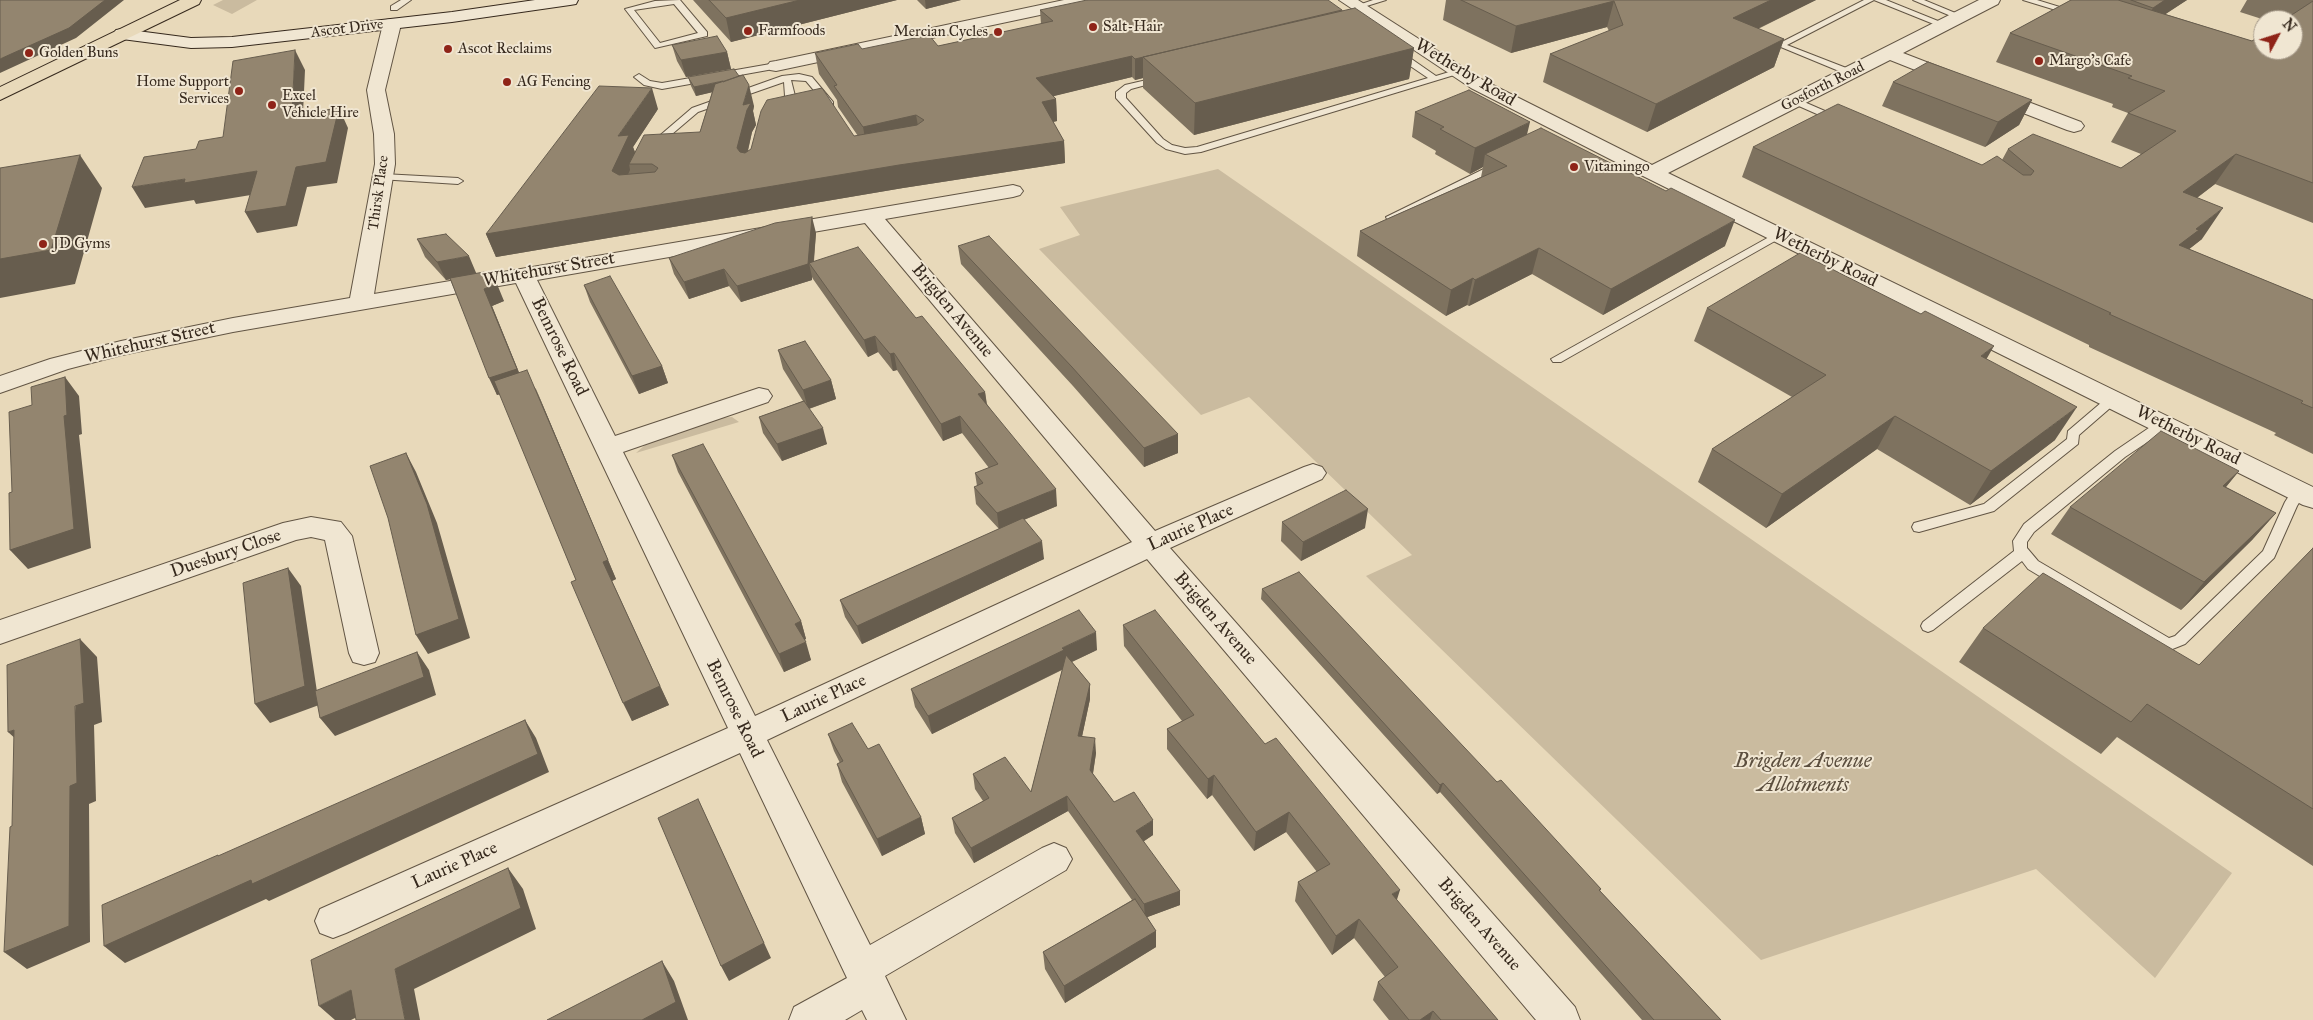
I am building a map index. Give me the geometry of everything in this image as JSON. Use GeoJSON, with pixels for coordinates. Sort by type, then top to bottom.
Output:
{"type":"FeatureCollection","features":[{"type":"Feature","properties":{"kind":"main road"},"geometry":{"type":"LineString","coordinates":[[0,94],[193,0]]}},
{"type":"Feature","properties":{"kind":"street","name":"Ascot Drive"},"geometry":{"type":"LineString","coordinates":[[122,34],[191,43],[232,42],[393,16],[570,0]]}},
{"type":"Feature","properties":{"kind":"street"},"geometry":{"type":"LineString","coordinates":[[779,70],[1083,0]]}},
{"type":"Feature","properties":{"kind":"street","name":"Gosforth Road"},"geometry":{"type":"LineString","coordinates":[[1652,173],[1992,0]]}},
{"type":"Feature","properties":{"kind":"street","name":"Wetherby Road"},"geometry":{"type":"LineString","coordinates":[[1352,3],[1381,33],[1459,72],[1564,135],[1652,173],[2306,494]]}},
{"type":"Feature","properties":{"kind":"street","name":"Thirsk Place"},"geometry":{"type":"LineString","coordinates":[[361,303],[385,164],[384,134],[376,90],[393,16]]}},
{"type":"Feature","properties":{"kind":"street"},"geometry":{"type":"LineString","coordinates":[[1889,54],[2074,126]]}},
{"type":"Feature","properties":{"kind":"street","name":"Whitehurst Street"},"geometry":{"type":"LineString","coordinates":[[0,385],[59,364],[121,348],[233,325],[1013,191]]}},
{"type":"Feature","properties":{"kind":"street","name":"Brigden Avenue"},"geometry":{"type":"LineString","coordinates":[[870,216],[1561,1020]]}},
{"type":"Feature","properties":{"kind":"street","name":"Bemrose Road"},"geometry":{"type":"LineString","coordinates":[[523,274],[746,735],[887,1020]]}},
{"type":"Feature","properties":{"kind":"street"},"geometry":{"type":"LineString","coordinates":[[608,448],[753,405]]}},
{"type":"Feature","properties":{"kind":"street","name":"Laurie Place"},"geometry":{"type":"LineString","coordinates":[[333,922],[746,735],[1151,545],[1313,473]]}},
{"type":"Feature","properties":{"kind":"street","name":"Duesbury Close"},"geometry":{"type":"LineString","coordinates":[[0,632],[293,530],[311,527],[331,529],[338,536],[364,653]]}},
{"type":"Feature","properties":{"kind":"street"},"geometry":{"type":"LineString","coordinates":[[808,1020],[866,977],[1054,859]]}},
{"type":"Feature","properties":{"kind":"lane"},"geometry":{"type":"LineString","coordinates":[[393,16],[408,0]]}},
{"type":"Feature","properties":{"kind":"lane"},"geometry":{"type":"LineString","coordinates":[[1352,3],[1382,0]]}},
{"type":"Feature","properties":{"kind":"lane"},"geometry":{"type":"LineString","coordinates":[[1851,73],[1780,44],[1870,0]]}},
{"type":"Feature","properties":{"kind":"lane"},"geometry":{"type":"LineString","coordinates":[[1878,0],[1944,25]]}},
{"type":"Feature","properties":{"kind":"lane"},"geometry":{"type":"LineString","coordinates":[[1917,0],[1961,17]]}},
{"type":"Feature","properties":{"kind":"lane"},"geometry":{"type":"LineString","coordinates":[[2028,0],[2081,16]]}},
{"type":"Feature","properties":{"kind":"lane"},"geometry":{"type":"LineString","coordinates":[[654,1],[676,1],[704,34],[658,46],[629,9],[654,1]]}},
{"type":"Feature","properties":{"kind":"lane"},"geometry":{"type":"LineString","coordinates":[[1381,33],[1435,80]]}},
{"type":"Feature","properties":{"kind":"lane"},"geometry":{"type":"LineString","coordinates":[[639,77],[647,83],[662,86],[779,70],[810,79],[835,110]]}},
{"type":"Feature","properties":{"kind":"lane"},"geometry":{"type":"LineString","coordinates":[[771,115],[790,96],[779,70]]}},
{"type":"Feature","properties":{"kind":"lane"},"geometry":{"type":"LineString","coordinates":[[649,149],[695,110],[779,70]]}},
{"type":"Feature","properties":{"kind":"lane"},"geometry":{"type":"LineString","coordinates":[[1170,76],[1128,88],[1121,92],[1121,98],[1160,141],[1169,147],[1185,151],[1198,150],[1459,72]]}},
{"type":"Feature","properties":{"kind":"lane"},"geometry":{"type":"LineString","coordinates":[[1795,101],[1850,125]]}},
{"type":"Feature","properties":{"kind":"lane"},"geometry":{"type":"LineString","coordinates":[[1391,217],[1508,160]]}},
{"type":"Feature","properties":{"kind":"lane"},"geometry":{"type":"LineString","coordinates":[[383,177],[458,181]]}},
{"type":"Feature","properties":{"kind":"lane"},"geometry":{"type":"LineString","coordinates":[[1557,359],[1778,235]]}},
{"type":"Feature","properties":{"kind":"lane"},"geometry":{"type":"LineString","coordinates":[[1920,527],[1989,508],[2073,441],[2073,434],[2113,399]]}},
{"type":"Feature","properties":{"kind":"lane"},"geometry":{"type":"LineString","coordinates":[[2162,423],[2150,434],[2120,454],[2029,528],[2020,541],[2022,553],[2033,565],[2144,634],[2170,644],[2180,640],[2187,634],[2269,554],[2290,505],[2306,494]]}},
{"type":"Feature","properties":{"kind":"lane"},"geometry":{"type":"LineString","coordinates":[[1928,626],[2022,553]]}},
{"type":"Feature","properties":{"kind":"green space"},"geometry":{"type":"Polygon","coordinates":[[[223,0],[257,0],[232,14],[213,5],[223,0]]]}},
{"type":"Feature","properties":{"kind":"green space","name":"Brigden Avenue Allotments"},"geometry":{"type":"Polygon","coordinates":[[[1218,169],[2232,873],[2155,978],[2036,869],[1761,960],[1366,576],[1412,555],[1249,397],[1201,415],[1039,249],[1080,235],[1060,207],[1218,169]]]}},
{"type":"Feature","properties":{"kind":"green space"},"geometry":{"type":"Polygon","coordinates":[[[732,417],[739,422],[636,453],[645,445],[718,418],[732,417]]]}},
{"type":"Feature","properties":{"kind":"building"},"geometry":{"type":"Polygon","coordinates":[[[0,0],[105,0],[69,28],[0,59],[0,0]]]}},
{"type":"Feature","properties":{"kind":"building"},"geometry":{"type":"Polygon","coordinates":[[[709,0],[800,0],[726,18],[709,0]]]}},
{"type":"Feature","properties":{"kind":"building"},"geometry":{"type":"Polygon","coordinates":[[[1087,0],[1328,0],[1342,10],[1135,59],[1132,56],[1036,78],[1056,99],[1042,102],[1064,141],[899,165],[486,234],[599,86],[652,88],[618,136],[629,135],[612,171],[619,175],[655,172],[658,168],[652,164],[629,164],[644,135],[700,132],[715,84],[743,75],[749,85],[743,105],[751,103],[747,110],[737,148],[740,152],[745,153],[751,149],[761,111],[767,100],[822,88],[854,136],[917,125],[924,120],[916,115],[863,127],[834,86],[837,85],[815,53],[858,44],[862,49],[929,35],[938,46],[1053,21],[1040,10],[1087,0]]]}},
{"type":"Feature","properties":{"kind":"building"},"geometry":{"type":"Polygon","coordinates":[[[1461,0],[1771,0],[1733,18],[1784,39],[1656,104],[1550,54],[1623,25],[1614,1],[1516,26],[1461,0]]]}},
{"type":"Feature","properties":{"kind":"building"},"geometry":{"type":"Polygon","coordinates":[[[2071,0],[2118,0],[2253,40],[2253,60],[2303,60],[2303,10],[2299,10],[2313,1],[2313,183],[2236,154],[2183,192],[2223,208],[2179,245],[2313,300],[2313,408],[2301,403],[2303,401],[2109,314],[2111,313],[1753,147],[1838,104],[1982,165],[1997,156],[2023,175],[2031,175],[2034,171],[2008,149],[2033,134],[2121,168],[2176,131],[2128,113],[2165,91],[2128,78],[2132,76],[2010,33],[2071,0]]]}},
{"type":"Feature","properties":{"kind":"building"},"geometry":{"type":"Polygon","coordinates":[[[2131,0],[2165,0],[2153,8],[2131,0]]]}},
{"type":"Feature","properties":{"kind":"building"},"geometry":{"type":"Polygon","coordinates":[[[1355,8],[1414,48],[1195,103],[1143,57],[1355,8]]]}},
{"type":"Feature","properties":{"kind":"building"},"geometry":{"type":"Polygon","coordinates":[[[717,36],[727,52],[681,60],[672,45],[717,36]]]}},
{"type":"Feature","properties":{"kind":"building"},"geometry":{"type":"Polygon","coordinates":[[[295,50],[292,115],[339,108],[326,162],[296,167],[286,206],[245,212],[257,171],[184,183],[185,179],[132,187],[144,157],[196,149],[199,141],[223,137],[233,61],[295,50]]]}},
{"type":"Feature","properties":{"kind":"building"},"geometry":{"type":"Polygon","coordinates":[[[1928,62],[2032,100],[1998,122],[1893,82],[1928,62]]]}},
{"type":"Feature","properties":{"kind":"building"},"geometry":{"type":"Polygon","coordinates":[[[734,69],[739,76],[723,82],[694,87],[688,77],[734,69]]]}},
{"type":"Feature","properties":{"kind":"building"},"geometry":{"type":"Polygon","coordinates":[[[1469,90],[1530,122],[1475,148],[1440,129],[1444,127],[1415,112],[1469,90]]]}},
{"type":"Feature","properties":{"kind":"building"},"geometry":{"type":"Polygon","coordinates":[[[1541,128],[1666,191],[1671,188],[1735,220],[1611,289],[1539,248],[1451,290],[1360,231],[1507,166],[1485,154],[1541,128]]]}},
{"type":"Feature","properties":{"kind":"building"},"geometry":{"type":"Polygon","coordinates":[[[80,155],[51,250],[0,259],[0,168],[80,155]]]}},
{"type":"Feature","properties":{"kind":"building"},"geometry":{"type":"Polygon","coordinates":[[[812,217],[808,264],[737,286],[724,269],[684,282],[669,258],[775,223],[812,217]]]}},
{"type":"Feature","properties":{"kind":"building"},"geometry":{"type":"Polygon","coordinates":[[[446,234],[469,256],[437,262],[417,239],[446,234]]]}},
{"type":"Feature","properties":{"kind":"building"},"geometry":{"type":"Polygon","coordinates":[[[989,236],[1178,434],[1144,448],[1072,367],[958,246],[989,236]]]}},
{"type":"Feature","properties":{"kind":"building"},"geometry":{"type":"Polygon","coordinates":[[[858,247],[916,318],[922,316],[985,392],[978,394],[1056,489],[997,513],[974,487],[983,483],[975,473],[998,464],[960,416],[941,424],[894,353],[890,354],[875,336],[864,340],[809,263],[858,247]]]}},
{"type":"Feature","properties":{"kind":"building"},"geometry":{"type":"Polygon","coordinates":[[[1800,253],[1921,314],[1925,311],[1994,346],[1981,356],[2077,407],[1991,471],[1895,416],[1782,494],[1712,449],[1826,375],[1707,308],[1800,253]]]}},
{"type":"Feature","properties":{"kind":"building"},"geometry":{"type":"Polygon","coordinates":[[[484,272],[497,284],[484,289],[517,369],[489,378],[450,278],[484,272]]]}},
{"type":"Feature","properties":{"kind":"building"},"geometry":{"type":"Polygon","coordinates":[[[610,276],[662,366],[632,376],[584,285],[610,276]]]}},
{"type":"Feature","properties":{"kind":"building"},"geometry":{"type":"Polygon","coordinates":[[[805,341],[831,380],[803,390],[778,350],[805,341]]]}},
{"type":"Feature","properties":{"kind":"building"},"geometry":{"type":"Polygon","coordinates":[[[527,370],[608,560],[603,562],[660,686],[623,703],[571,582],[576,580],[494,381],[527,370]]]}},
{"type":"Feature","properties":{"kind":"building"},"geometry":{"type":"Polygon","coordinates":[[[65,377],[67,415],[64,416],[74,529],[10,550],[9,493],[12,492],[9,412],[32,405],[31,387],[65,377]]]}},
{"type":"Feature","properties":{"kind":"building"},"geometry":{"type":"Polygon","coordinates":[[[804,401],[823,428],[777,444],[759,417],[804,401]]]}},
{"type":"Feature","properties":{"kind":"building"},"geometry":{"type":"Polygon","coordinates":[[[2161,431],[2239,471],[2223,486],[2276,513],[2204,582],[2070,507],[2161,431]]]}},
{"type":"Feature","properties":{"kind":"building"},"geometry":{"type":"Polygon","coordinates":[[[703,444],[801,621],[795,624],[806,642],[779,654],[672,455],[703,444]]]}},
{"type":"Feature","properties":{"kind":"building"},"geometry":{"type":"Polygon","coordinates":[[[406,453],[427,504],[459,619],[416,635],[388,518],[370,466],[406,453]]]}},
{"type":"Feature","properties":{"kind":"building"},"geometry":{"type":"Polygon","coordinates":[[[1346,490],[1368,509],[1303,542],[1282,522],[1346,490]]]}},
{"type":"Feature","properties":{"kind":"building"},"geometry":{"type":"Polygon","coordinates":[[[1023,518],[1042,541],[857,626],[840,600],[1023,518]]]}},
{"type":"Feature","properties":{"kind":"building"},"geometry":{"type":"Polygon","coordinates":[[[2313,548],[2313,809],[2147,704],[2131,722],[1983,628],[2043,573],[2199,665],[2313,548]]]}},
{"type":"Feature","properties":{"kind":"building"},"geometry":{"type":"Polygon","coordinates":[[[288,568],[305,686],[255,704],[243,583],[288,568]]]}},
{"type":"Feature","properties":{"kind":"building"},"geometry":{"type":"Polygon","coordinates":[[[1299,572],[1497,782],[1501,780],[1601,889],[1599,890],[1721,1020],[1654,1020],[1443,783],[1440,785],[1262,589],[1299,572]]]}},
{"type":"Feature","properties":{"kind":"building"},"geometry":{"type":"Polygon","coordinates":[[[1079,610],[1096,632],[1062,648],[1064,650],[928,716],[911,689],[1079,610]]]}},
{"type":"Feature","properties":{"kind":"building"},"geometry":{"type":"Polygon","coordinates":[[[1155,610],[1265,744],[1276,738],[1400,890],[1392,894],[1498,1020],[1441,1020],[1433,1011],[1420,1020],[1409,1020],[1378,982],[1398,967],[1359,919],[1336,936],[1298,882],[1330,864],[1289,812],[1256,832],[1214,775],[1208,779],[1167,729],[1194,715],[1123,625],[1155,610]]]}},
{"type":"Feature","properties":{"kind":"building"},"geometry":{"type":"Polygon","coordinates":[[[80,639],[84,703],[75,706],[77,783],[70,786],[69,926],[4,952],[10,827],[12,826],[14,730],[8,732],[7,665],[80,639]]]}},
{"type":"Feature","properties":{"kind":"building"},"geometry":{"type":"Polygon","coordinates":[[[417,652],[424,677],[320,718],[315,691],[417,652]]]}},
{"type":"Feature","properties":{"kind":"building"},"geometry":{"type":"Polygon","coordinates":[[[1066,655],[1090,684],[1078,736],[1095,738],[1090,770],[1114,802],[1134,792],[1153,820],[1136,831],[1180,891],[1144,904],[1067,796],[971,848],[952,818],[989,798],[973,774],[1005,757],[1031,792],[1066,655]]]}},
{"type":"Feature","properties":{"kind":"building"},"geometry":{"type":"Polygon","coordinates":[[[525,720],[538,754],[252,884],[251,880],[104,946],[102,905],[218,856],[525,720]]]}},
{"type":"Feature","properties":{"kind":"building"},"geometry":{"type":"Polygon","coordinates":[[[852,723],[868,749],[879,744],[921,817],[877,839],[837,764],[843,761],[828,734],[852,723]]]}},
{"type":"Feature","properties":{"kind":"building"},"geometry":{"type":"Polygon","coordinates":[[[698,799],[764,943],[721,966],[658,818],[698,799]]]}},
{"type":"Feature","properties":{"kind":"building"},"geometry":{"type":"Polygon","coordinates":[[[508,868],[521,908],[395,969],[405,1020],[356,1020],[351,990],[319,1006],[311,960],[508,868]]]}},
{"type":"Feature","properties":{"kind":"building"},"geometry":{"type":"Polygon","coordinates":[[[1135,899],[1156,931],[1064,986],[1043,952],[1135,899]]]}},
{"type":"Feature","properties":{"kind":"building"},"geometry":{"type":"Polygon","coordinates":[[[662,961],[676,1002],[642,1020],[547,1020],[662,961]]]}},
{"type":"Feature","properties":{"kind":"place","name":"Salt-Hair"},"geometry":{"type":"Point","coordinates":[1093,27]}},
{"type":"Feature","properties":{"kind":"place","name":"Farmfoods"},"geometry":{"type":"Point","coordinates":[748,31]}},
{"type":"Feature","properties":{"kind":"place","name":"Mercian Cycles"},"geometry":{"type":"Point","coordinates":[998,32]}},
{"type":"Feature","properties":{"kind":"place","name":"Ascot Reclaims"},"geometry":{"type":"Point","coordinates":[448,49]}},
{"type":"Feature","properties":{"kind":"place","name":"Golden Buns"},"geometry":{"type":"Point","coordinates":[29,53]}},
{"type":"Feature","properties":{"kind":"place","name":"Margo's Cafe"},"geometry":{"type":"Point","coordinates":[2039,61]}},
{"type":"Feature","properties":{"kind":"place","name":"AG Fencing"},"geometry":{"type":"Point","coordinates":[507,82]}},
{"type":"Feature","properties":{"kind":"place","name":"Home Support Services"},"geometry":{"type":"Point","coordinates":[239,91]}},
{"type":"Feature","properties":{"kind":"place","name":"Excel Vehicle Hire"},"geometry":{"type":"Point","coordinates":[272,105]}},
{"type":"Feature","properties":{"kind":"place","name":"Vitamingo"},"geometry":{"type":"Point","coordinates":[1574,167]}},
{"type":"Feature","properties":{"kind":"place","name":"JD Gyms"},"geometry":{"type":"Point","coordinates":[43,244]}}]}
